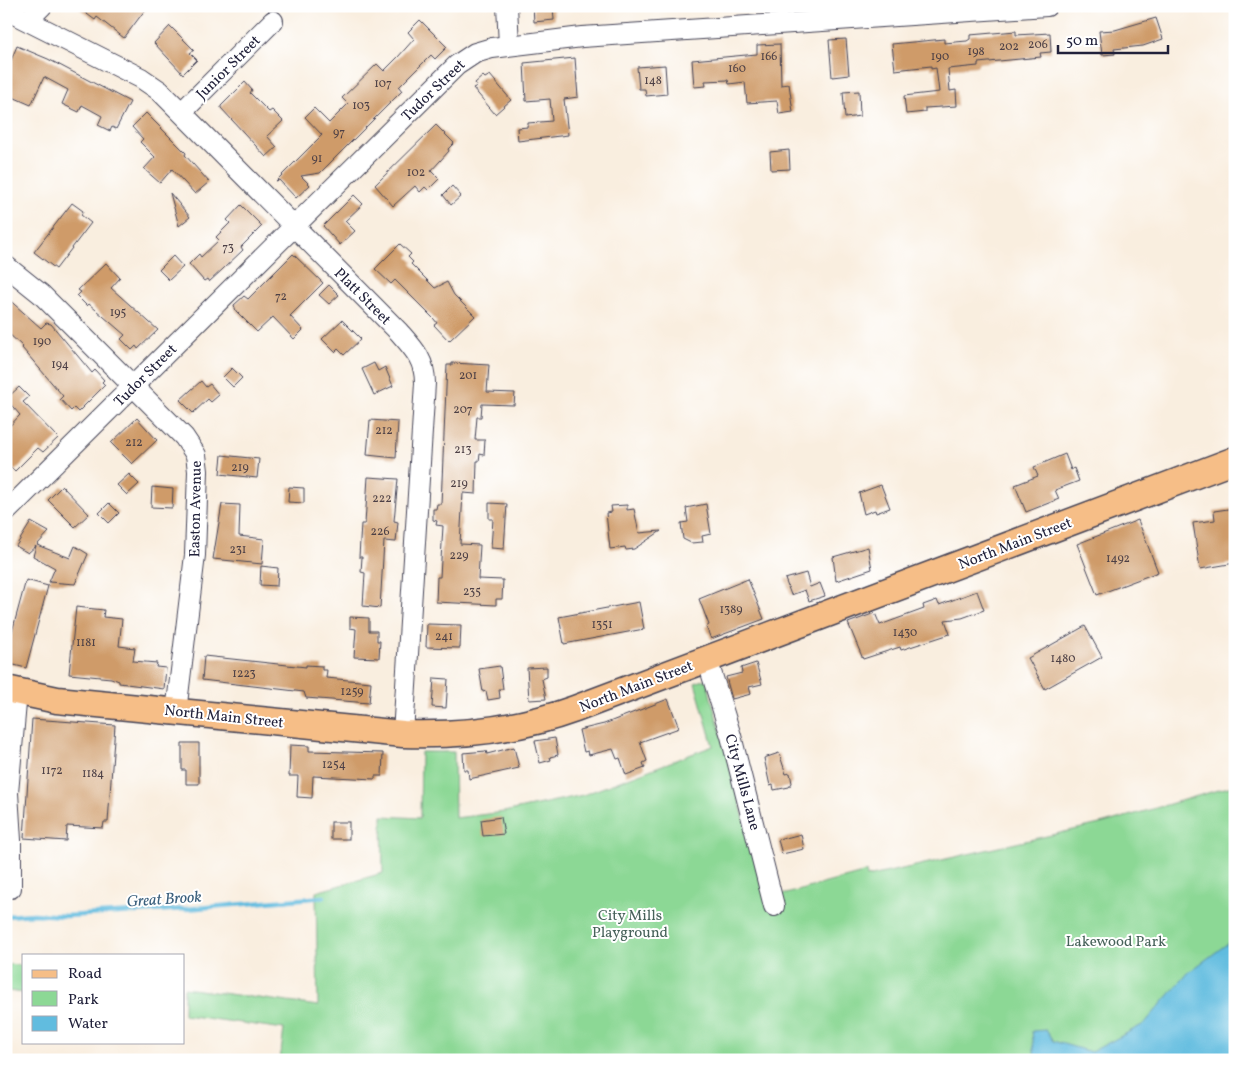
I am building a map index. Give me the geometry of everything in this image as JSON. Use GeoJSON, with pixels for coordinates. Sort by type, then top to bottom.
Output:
{"type":"FeatureCollection","features":[{"type":"Feature","properties":{"kind":"main road","name":"North Main Street"},"geometry":{"type":"LineString","coordinates":[[12,690],[57,700],[403,734],[479,732],[530,723],[564,713],[1235,460]]}},
{"type":"Feature","properties":{"kind":"street"},"geometry":{"type":"LineString","coordinates":[[28,20],[42,6]]}},
{"type":"Feature","properties":{"kind":"street"},"geometry":{"type":"LineString","coordinates":[[507,6],[509,46]]}},
{"type":"Feature","properties":{"kind":"street","name":"Tudor Street"},"geometry":{"type":"LineString","coordinates":[[6,512],[462,60],[483,50],[605,35],[1047,6]]}},
{"type":"Feature","properties":{"kind":"street","name":"Platt Street"},"geometry":{"type":"LineString","coordinates":[[6,10],[141,78],[160,91],[413,347],[424,367],[424,402],[403,734]]}},
{"type":"Feature","properties":{"kind":"street","name":"Junior Street"},"geometry":{"type":"LineString","coordinates":[[182,112],[273,21]]}},
{"type":"Feature","properties":{"kind":"street","name":"Easton Avenue"},"geometry":{"type":"LineString","coordinates":[[6,266],[41,294],[184,437],[192,447],[198,462],[195,555],[176,712]]}},
{"type":"Feature","properties":{"kind":"street","name":"City Mills Lane"},"geometry":{"type":"LineString","coordinates":[[707,659],[731,736],[774,906]]}},
{"type":"Feature","properties":{"kind":"street"},"geometry":{"type":"LineString","coordinates":[[11,888],[11,840],[8,793],[12,690]]}},
{"type":"Feature","properties":{"kind":"green space"},"geometry":{"type":"Polygon","coordinates":[[[706,679],[765,896],[786,894],[866,872],[867,877],[1104,823],[1232,786],[1235,803],[1235,1060],[280,1060],[284,1029],[185,1015],[185,988],[318,1006],[316,892],[383,873],[382,816],[420,818],[421,752],[454,752],[455,818],[504,812],[583,795],[713,746],[695,683],[706,679]]]}},
{"type":"Feature","properties":{"kind":"green space"},"geometry":{"type":"Polygon","coordinates":[[[9,964],[22,966],[22,993],[8,991],[9,964]]]}},
{"type":"Feature","properties":{"kind":"water"},"geometry":{"type":"Polygon","coordinates":[[[1235,938],[1235,1060],[1035,1060],[1032,1031],[1046,1030],[1053,1041],[1091,1052],[1144,1024],[1189,972],[1235,938]]]}},
{"type":"Feature","properties":{"kind":"building"},"geometry":{"type":"Polygon","coordinates":[[[76,6],[148,6],[124,38],[97,17],[95,20],[76,6]]]}},
{"type":"Feature","properties":{"kind":"building"},"geometry":{"type":"Polygon","coordinates":[[[533,6],[553,6],[554,20],[534,22],[533,6]]]}},
{"type":"Feature","properties":{"kind":"building"},"geometry":{"type":"Polygon","coordinates":[[[1156,18],[1163,39],[1143,46],[1114,49],[1115,54],[1102,55],[1099,31],[1115,30],[1156,18]]]}},
{"type":"Feature","properties":{"kind":"building"},"geometry":{"type":"Polygon","coordinates":[[[420,20],[447,47],[435,59],[431,55],[399,87],[402,91],[320,173],[301,176],[310,185],[296,198],[279,180],[276,181],[322,135],[305,117],[314,108],[329,123],[348,104],[342,98],[377,64],[384,71],[414,39],[408,32],[420,20]]]}},
{"type":"Feature","properties":{"kind":"building"},"geometry":{"type":"Polygon","coordinates":[[[170,26],[194,50],[190,53],[197,60],[183,74],[154,43],[170,26]]]}},
{"type":"Feature","properties":{"kind":"building"},"geometry":{"type":"Polygon","coordinates":[[[1016,31],[1016,35],[1050,33],[1051,52],[1040,53],[1041,57],[978,63],[978,66],[948,69],[950,91],[956,90],[957,106],[925,108],[925,112],[906,114],[904,96],[939,92],[936,68],[931,69],[931,66],[895,70],[892,44],[944,39],[944,43],[967,41],[970,39],[970,35],[1016,31]]]}},
{"type":"Feature","properties":{"kind":"building"},"geometry":{"type":"Polygon","coordinates":[[[846,39],[849,75],[832,77],[829,40],[846,39]]]}},
{"type":"Feature","properties":{"kind":"building"},"geometry":{"type":"Polygon","coordinates":[[[780,44],[781,85],[789,84],[793,112],[779,114],[777,101],[747,103],[745,82],[729,84],[728,80],[705,81],[706,86],[694,87],[692,60],[757,54],[757,45],[780,44]]]}},
{"type":"Feature","properties":{"kind":"building"},"geometry":{"type":"Polygon","coordinates":[[[17,46],[48,59],[130,102],[116,129],[112,127],[110,131],[98,125],[102,116],[82,105],[79,112],[62,104],[68,90],[44,77],[31,105],[6,94],[6,72],[17,46]]]}},
{"type":"Feature","properties":{"kind":"building"},"geometry":{"type":"Polygon","coordinates":[[[575,58],[578,97],[564,99],[568,135],[518,141],[517,128],[528,127],[528,123],[552,121],[550,99],[526,101],[524,63],[575,58]]]}},
{"type":"Feature","properties":{"kind":"building"},"geometry":{"type":"Polygon","coordinates":[[[665,65],[667,94],[646,96],[645,89],[639,89],[637,67],[665,65]]]}},
{"type":"Feature","properties":{"kind":"building"},"geometry":{"type":"Polygon","coordinates":[[[490,75],[511,100],[495,114],[473,88],[477,86],[475,83],[483,76],[485,78],[490,75]]]}},
{"type":"Feature","properties":{"kind":"building"},"geometry":{"type":"Polygon","coordinates":[[[245,82],[252,90],[250,93],[269,112],[272,110],[283,121],[267,136],[277,147],[266,157],[221,108],[245,82]]]}},
{"type":"Feature","properties":{"kind":"building"},"geometry":{"type":"Polygon","coordinates":[[[859,91],[860,116],[845,118],[843,92],[859,91]]]}},
{"type":"Feature","properties":{"kind":"building"},"geometry":{"type":"Polygon","coordinates":[[[146,113],[186,153],[185,155],[209,182],[195,194],[172,169],[160,183],[144,169],[155,157],[140,142],[143,139],[132,127],[146,113]]]}},
{"type":"Feature","properties":{"kind":"building"},"geometry":{"type":"Polygon","coordinates":[[[436,125],[454,143],[431,171],[439,179],[428,190],[425,187],[420,192],[415,186],[393,206],[375,185],[436,125]]]}},
{"type":"Feature","properties":{"kind":"building"},"geometry":{"type":"Polygon","coordinates":[[[789,150],[790,169],[771,170],[770,152],[789,150]]]}},
{"type":"Feature","properties":{"kind":"building"},"geometry":{"type":"Polygon","coordinates":[[[452,186],[461,196],[451,205],[443,195],[452,186]]]}},
{"type":"Feature","properties":{"kind":"building"},"geometry":{"type":"Polygon","coordinates":[[[170,193],[190,217],[179,226],[170,193]]]}},
{"type":"Feature","properties":{"kind":"building"},"geometry":{"type":"Polygon","coordinates":[[[354,195],[363,204],[345,221],[355,231],[340,245],[323,226],[354,195]]]}},
{"type":"Feature","properties":{"kind":"building"},"geometry":{"type":"Polygon","coordinates":[[[72,203],[83,211],[81,215],[91,223],[56,269],[34,252],[72,203]]]}},
{"type":"Feature","properties":{"kind":"building"},"geometry":{"type":"Polygon","coordinates":[[[241,205],[262,226],[241,247],[243,250],[223,269],[209,282],[207,279],[204,281],[189,264],[199,254],[201,257],[219,240],[216,237],[230,223],[227,220],[241,205]]]}},
{"type":"Feature","properties":{"kind":"building"},"geometry":{"type":"Polygon","coordinates":[[[400,244],[411,254],[408,257],[413,262],[411,264],[435,288],[447,282],[454,295],[475,316],[449,341],[434,325],[437,323],[434,319],[395,280],[391,284],[375,269],[400,244]]]}},
{"type":"Feature","properties":{"kind":"building"},"geometry":{"type":"Polygon","coordinates":[[[293,254],[323,283],[290,316],[303,330],[294,339],[273,317],[257,332],[236,311],[234,305],[244,296],[248,299],[293,254]]]}},
{"type":"Feature","properties":{"kind":"building"},"geometry":{"type":"Polygon","coordinates":[[[173,256],[183,267],[169,280],[159,270],[173,256]]]}},
{"type":"Feature","properties":{"kind":"building"},"geometry":{"type":"Polygon","coordinates":[[[106,263],[120,278],[111,288],[158,330],[138,349],[136,346],[132,350],[121,339],[125,335],[77,296],[81,292],[78,290],[106,263]]]}},
{"type":"Feature","properties":{"kind":"building"},"geometry":{"type":"Polygon","coordinates":[[[329,285],[339,295],[329,304],[319,295],[329,285]]]}},
{"type":"Feature","properties":{"kind":"building"},"geometry":{"type":"Polygon","coordinates":[[[6,297],[41,328],[46,323],[51,324],[92,373],[95,370],[104,380],[102,382],[105,385],[78,412],[74,408],[71,411],[60,399],[63,396],[23,347],[6,331],[6,297]]]}},
{"type":"Feature","properties":{"kind":"building"},"geometry":{"type":"Polygon","coordinates":[[[342,320],[361,339],[344,355],[338,349],[335,352],[322,339],[342,320]]]}},
{"type":"Feature","properties":{"kind":"building"},"geometry":{"type":"Polygon","coordinates":[[[374,363],[378,371],[385,367],[393,386],[374,395],[362,369],[374,363]]]}},
{"type":"Feature","properties":{"kind":"building"},"geometry":{"type":"Polygon","coordinates":[[[452,363],[489,365],[487,392],[515,393],[514,405],[482,404],[481,417],[477,417],[475,440],[485,440],[484,455],[480,454],[479,461],[477,461],[476,494],[463,493],[460,544],[480,545],[478,579],[503,580],[502,599],[496,599],[496,605],[436,602],[437,577],[440,577],[443,526],[436,525],[437,521],[433,520],[433,509],[436,509],[437,504],[441,504],[447,365],[452,365],[452,363]]]}},
{"type":"Feature","properties":{"kind":"building"},"geometry":{"type":"Polygon","coordinates":[[[232,368],[242,378],[233,387],[223,377],[232,368]]]}},
{"type":"Feature","properties":{"kind":"building"},"geometry":{"type":"Polygon","coordinates":[[[201,381],[206,387],[210,384],[219,395],[211,402],[208,399],[193,413],[180,400],[201,381]]]}},
{"type":"Feature","properties":{"kind":"building"},"geometry":{"type":"Polygon","coordinates":[[[19,387],[29,397],[23,402],[58,438],[43,452],[38,448],[15,471],[6,463],[6,430],[20,415],[6,399],[19,387]]]}},
{"type":"Feature","properties":{"kind":"building"},"geometry":{"type":"Polygon","coordinates":[[[137,418],[157,440],[132,464],[111,443],[137,418]]]}},
{"type":"Feature","properties":{"kind":"building"},"geometry":{"type":"Polygon","coordinates":[[[370,420],[398,422],[396,458],[367,455],[370,420]]]}},
{"type":"Feature","properties":{"kind":"building"},"geometry":{"type":"Polygon","coordinates":[[[1065,454],[1071,470],[1074,468],[1079,481],[1055,490],[1059,499],[1026,512],[1015,485],[1038,476],[1034,467],[1065,454]]]}},
{"type":"Feature","properties":{"kind":"building"},"geometry":{"type":"Polygon","coordinates":[[[222,455],[259,459],[257,478],[220,474],[222,455]]]}},
{"type":"Feature","properties":{"kind":"building"},"geometry":{"type":"Polygon","coordinates":[[[129,474],[139,484],[127,495],[117,485],[129,474]]]}},
{"type":"Feature","properties":{"kind":"building"},"geometry":{"type":"Polygon","coordinates":[[[368,477],[398,479],[394,521],[398,522],[396,542],[384,541],[380,608],[363,606],[365,573],[361,572],[362,557],[359,557],[361,524],[365,524],[368,477]]]}},
{"type":"Feature","properties":{"kind":"building"},"geometry":{"type":"Polygon","coordinates":[[[881,485],[890,508],[876,513],[875,510],[864,514],[859,493],[881,485]]]}},
{"type":"Feature","properties":{"kind":"building"},"geometry":{"type":"Polygon","coordinates":[[[62,486],[89,514],[75,527],[48,500],[62,486]]]}},
{"type":"Feature","properties":{"kind":"building"},"geometry":{"type":"Polygon","coordinates":[[[152,487],[173,489],[172,508],[151,507],[152,487]]]}},
{"type":"Feature","properties":{"kind":"building"},"geometry":{"type":"Polygon","coordinates":[[[289,487],[304,488],[304,503],[288,502],[289,487]]]}},
{"type":"Feature","properties":{"kind":"building"},"geometry":{"type":"Polygon","coordinates":[[[109,503],[119,513],[109,523],[99,513],[109,503]]]}},
{"type":"Feature","properties":{"kind":"building"},"geometry":{"type":"Polygon","coordinates":[[[489,503],[507,504],[504,549],[491,548],[493,519],[489,519],[489,503]]]}},
{"type":"Feature","properties":{"kind":"building"},"geometry":{"type":"Polygon","coordinates":[[[222,504],[240,505],[239,536],[264,539],[262,564],[213,559],[222,504]]]}},
{"type":"Feature","properties":{"kind":"building"},"geometry":{"type":"Polygon","coordinates":[[[706,504],[711,534],[702,536],[703,542],[691,543],[683,539],[681,523],[688,522],[686,508],[706,504]]]}},
{"type":"Feature","properties":{"kind":"building"},"geometry":{"type":"Polygon","coordinates":[[[627,505],[627,510],[634,509],[639,533],[661,531],[634,549],[626,550],[625,547],[610,549],[606,513],[612,512],[611,506],[627,505]]]}},
{"type":"Feature","properties":{"kind":"building"},"geometry":{"type":"Polygon","coordinates":[[[1235,508],[1235,563],[1200,569],[1193,523],[1215,520],[1214,511],[1235,508]]]}},
{"type":"Feature","properties":{"kind":"building"},"geometry":{"type":"Polygon","coordinates":[[[1138,520],[1158,572],[1097,595],[1077,544],[1138,520]]]}},
{"type":"Feature","properties":{"kind":"building"},"geometry":{"type":"Polygon","coordinates":[[[31,522],[49,532],[37,545],[70,558],[75,546],[88,554],[75,584],[49,582],[55,568],[33,556],[36,546],[28,553],[16,546],[31,522]]]}},
{"type":"Feature","properties":{"kind":"building"},"geometry":{"type":"Polygon","coordinates":[[[868,547],[872,569],[836,581],[833,557],[868,547]]]}},
{"type":"Feature","properties":{"kind":"building"},"geometry":{"type":"Polygon","coordinates":[[[261,566],[278,568],[277,586],[260,585],[261,566]]]}},
{"type":"Feature","properties":{"kind":"building"},"geometry":{"type":"Polygon","coordinates":[[[806,573],[810,587],[820,583],[825,596],[809,601],[805,590],[791,595],[785,579],[806,573]]]}},
{"type":"Feature","properties":{"kind":"building"},"geometry":{"type":"Polygon","coordinates":[[[748,579],[764,619],[711,639],[706,627],[709,625],[699,599],[748,579]]]}},
{"type":"Feature","properties":{"kind":"building"},"geometry":{"type":"Polygon","coordinates":[[[26,580],[48,586],[26,668],[6,663],[6,654],[26,580]]]}},
{"type":"Feature","properties":{"kind":"building"},"geometry":{"type":"Polygon","coordinates":[[[977,591],[984,610],[962,618],[945,620],[950,634],[901,650],[900,647],[863,659],[848,623],[875,613],[880,625],[924,609],[923,605],[937,600],[939,605],[977,591]]]}},
{"type":"Feature","properties":{"kind":"building"},"geometry":{"type":"Polygon","coordinates":[[[639,602],[644,629],[564,644],[559,617],[639,602]]]}},
{"type":"Feature","properties":{"kind":"building"},"geometry":{"type":"Polygon","coordinates":[[[76,607],[104,610],[103,617],[122,619],[119,646],[135,648],[133,661],[157,663],[156,667],[166,668],[164,689],[119,683],[119,681],[111,678],[69,674],[76,607]]]}},
{"type":"Feature","properties":{"kind":"building"},"geometry":{"type":"Polygon","coordinates":[[[350,617],[369,618],[369,631],[377,631],[377,641],[380,641],[379,658],[354,657],[356,629],[350,628],[350,617]]]}},
{"type":"Feature","properties":{"kind":"building"},"geometry":{"type":"Polygon","coordinates":[[[427,624],[461,625],[460,648],[426,647],[427,624]]]}},
{"type":"Feature","properties":{"kind":"building"},"geometry":{"type":"Polygon","coordinates":[[[1085,626],[1102,657],[1045,689],[1028,658],[1085,626]]]}},
{"type":"Feature","properties":{"kind":"building"},"geometry":{"type":"Polygon","coordinates":[[[204,656],[306,667],[306,665],[322,666],[322,670],[327,670],[326,678],[371,682],[369,703],[306,698],[304,692],[202,680],[204,656]]]}},
{"type":"Feature","properties":{"kind":"building"},"geometry":{"type":"Polygon","coordinates":[[[756,663],[762,684],[749,687],[751,694],[732,699],[726,677],[742,673],[741,668],[756,663]]]}},
{"type":"Feature","properties":{"kind":"building"},"geometry":{"type":"Polygon","coordinates":[[[500,666],[503,689],[499,689],[500,698],[488,700],[486,691],[483,692],[479,669],[500,666]]]}},
{"type":"Feature","properties":{"kind":"building"},"geometry":{"type":"Polygon","coordinates":[[[547,667],[547,677],[542,679],[546,699],[529,700],[527,668],[547,667]]]}},
{"type":"Feature","properties":{"kind":"building"},"geometry":{"type":"Polygon","coordinates":[[[434,678],[448,679],[446,708],[432,707],[434,678]]]}},
{"type":"Feature","properties":{"kind":"building"},"geometry":{"type":"Polygon","coordinates":[[[668,699],[679,728],[640,742],[647,761],[643,763],[645,768],[626,775],[620,758],[617,759],[613,749],[589,755],[588,751],[584,752],[579,730],[604,724],[668,699]]]}},
{"type":"Feature","properties":{"kind":"building"},"geometry":{"type":"Polygon","coordinates":[[[32,719],[115,725],[108,822],[104,822],[103,828],[67,826],[66,841],[24,838],[32,719]]]}},
{"type":"Feature","properties":{"kind":"building"},"geometry":{"type":"Polygon","coordinates":[[[555,738],[558,755],[550,757],[551,760],[540,763],[535,741],[555,738]]]}},
{"type":"Feature","properties":{"kind":"building"},"geometry":{"type":"Polygon","coordinates":[[[182,743],[199,743],[199,784],[186,784],[186,770],[182,770],[182,743]]]}},
{"type":"Feature","properties":{"kind":"building"},"geometry":{"type":"Polygon","coordinates":[[[290,745],[309,746],[309,751],[383,753],[382,776],[375,776],[375,779],[313,776],[312,798],[297,797],[298,776],[289,776],[290,745]]]}},
{"type":"Feature","properties":{"kind":"building"},"geometry":{"type":"Polygon","coordinates":[[[514,747],[519,768],[469,779],[468,770],[464,770],[463,753],[486,751],[487,754],[514,747]]]}},
{"type":"Feature","properties":{"kind":"building"},"geometry":{"type":"Polygon","coordinates":[[[779,753],[786,774],[790,773],[792,783],[789,787],[774,790],[773,785],[770,786],[764,758],[779,753]]]}},
{"type":"Feature","properties":{"kind":"building"},"geometry":{"type":"Polygon","coordinates":[[[501,817],[504,834],[483,836],[481,820],[501,817]]]}},
{"type":"Feature","properties":{"kind":"building"},"geometry":{"type":"Polygon","coordinates":[[[331,822],[349,822],[349,839],[331,839],[331,822]]]}},
{"type":"Feature","properties":{"kind":"building"},"geometry":{"type":"Polygon","coordinates":[[[801,834],[804,849],[782,854],[778,840],[801,834]]]}},
{"type":"Feature","properties":{"kind":"waterway","name":"Great Brook"},"geometry":{"type":"LineString","coordinates":[[6,916],[34,914],[66,916],[186,909],[324,897]]}},
{"type":"Feature","properties":{"kind":"park label","name":"City Mills Playground"},"geometry":{"type":"Point","coordinates":[630,924]}},
{"type":"Feature","properties":{"kind":"park label","name":"Lakewood Park"},"geometry":{"type":"Point","coordinates":[1116,941]}}]}
